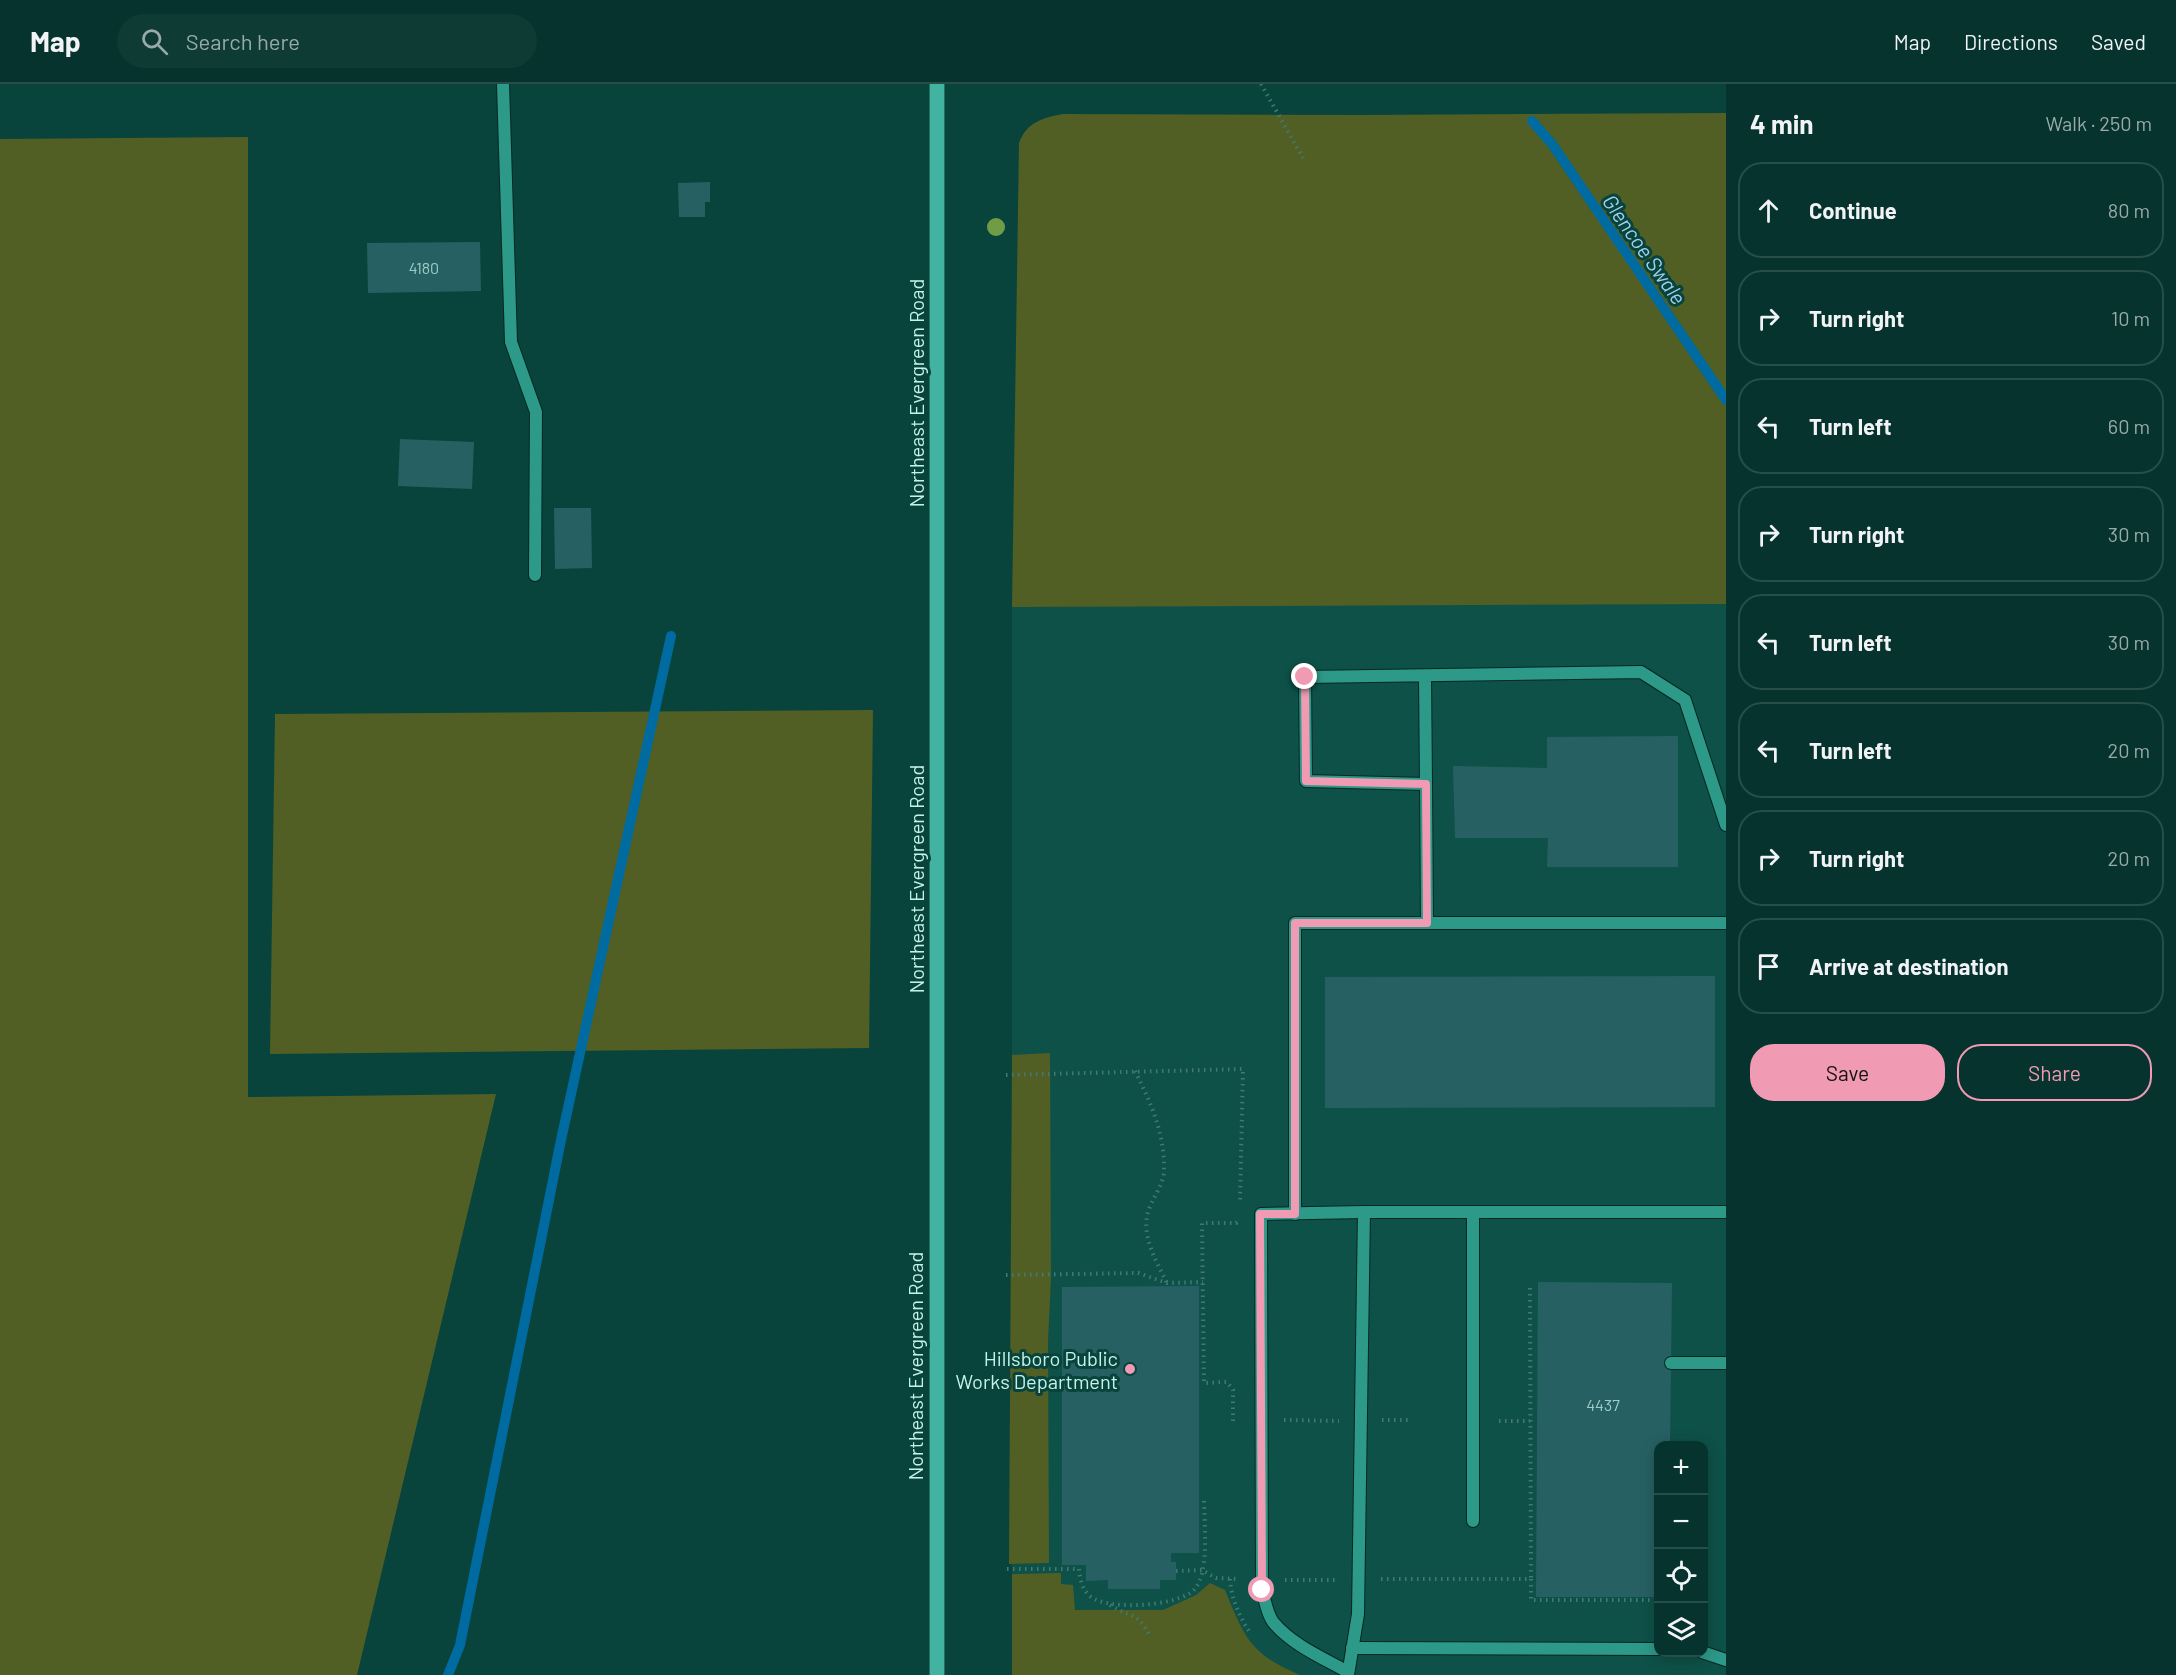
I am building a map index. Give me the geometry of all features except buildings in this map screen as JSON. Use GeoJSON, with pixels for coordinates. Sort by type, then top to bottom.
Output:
{"type":"FeatureCollection","features":[{"type":"Feature","properties":{"kind":"main road","name":"Northeast Evergreen Road"},"geometry":{"type":"LineString","coordinates":[[937,84],[937,1675]]}},
{"type":"Feature","properties":{"kind":"lane"},"geometry":{"type":"LineString","coordinates":[[503,84],[511,342],[536,412],[535,575]]}},
{"type":"Feature","properties":{"kind":"lane"},"geometry":{"type":"LineString","coordinates":[[1426,784],[1306,781],[1305,677],[1641,672],[1685,700],[1726,825]]}},
{"type":"Feature","properties":{"kind":"lane"},"geometry":{"type":"LineString","coordinates":[[1425,676],[1427,923]]}},
{"type":"Feature","properties":{"kind":"lane"},"geometry":{"type":"LineString","coordinates":[[1295,1214],[1295,923],[1726,923]]}},
{"type":"Feature","properties":{"kind":"lane"},"geometry":{"type":"LineString","coordinates":[[1364,1212],[1358,1603],[1348,1674],[1290,1638],[1271,1620],[1262,1590],[1260,1214],[1364,1212],[1726,1212]]}},
{"type":"Feature","properties":{"kind":"lane"},"geometry":{"type":"LineString","coordinates":[[1473,1212],[1473,1521]]}},
{"type":"Feature","properties":{"kind":"lane"},"geometry":{"type":"LineString","coordinates":[[1671,1363],[1726,1363]]}},
{"type":"Feature","properties":{"kind":"lane"},"geometry":{"type":"LineString","coordinates":[[1352,1648],[1654,1649]]}},
{"type":"Feature","properties":{"kind":"lane"},"geometry":{"type":"LineString","coordinates":[[1708,1655],[1726,1660]]}},
{"type":"Feature","properties":{"kind":"path"},"geometry":{"type":"LineString","coordinates":[[1261,84],[1303,158]]}},
{"type":"Feature","properties":{"kind":"path"},"geometry":{"type":"LineString","coordinates":[[1006,1075],[1243,1069],[1240,1206]]}},
{"type":"Feature","properties":{"kind":"path"},"geometry":{"type":"LineString","coordinates":[[1135,1071],[1149,1098],[1162,1134],[1164,1174],[1149,1210],[1146,1229],[1154,1259],[1167,1282]]}},
{"type":"Feature","properties":{"kind":"path"},"geometry":{"type":"LineString","coordinates":[[1233,1421],[1233,1390],[1227,1382],[1204,1383],[1202,1223],[1236,1223],[1240,1217]]}},
{"type":"Feature","properties":{"kind":"path"},"geometry":{"type":"LineString","coordinates":[[1006,1275],[1138,1273],[1167,1282],[1203,1282]]}},
{"type":"Feature","properties":{"kind":"path"},"geometry":{"type":"LineString","coordinates":[[1530,1288],[1531,1600],[1656,1600],[1656,1603]]}},
{"type":"Feature","properties":{"kind":"path"},"geometry":{"type":"LineString","coordinates":[[1280,1420],[1338,1420]]}},
{"type":"Feature","properties":{"kind":"path"},"geometry":{"type":"LineString","coordinates":[[1375,1420],[1411,1420]]}},
{"type":"Feature","properties":{"kind":"path"},"geometry":{"type":"LineString","coordinates":[[1499,1421],[1530,1421]]}},
{"type":"Feature","properties":{"kind":"path"},"geometry":{"type":"LineString","coordinates":[[1110,1605],[1155,1604],[1178,1599],[1194,1590],[1204,1564],[1204,1499]]}},
{"type":"Feature","properties":{"kind":"path"},"geometry":{"type":"LineString","coordinates":[[1007,1569],[1079,1569],[1080,1582],[1091,1597],[1120,1611],[1131,1613],[1143,1623],[1150,1636]]}},
{"type":"Feature","properties":{"kind":"path"},"geometry":{"type":"LineString","coordinates":[[1176,1571],[1202,1570],[1216,1578],[1237,1579]]}},
{"type":"Feature","properties":{"kind":"path"},"geometry":{"type":"LineString","coordinates":[[1380,1589],[1380,1579],[1389,1578],[1531,1579]]}},
{"type":"Feature","properties":{"kind":"path"},"geometry":{"type":"LineString","coordinates":[[1278,1580],[1338,1580]]}},
{"type":"Feature","properties":{"kind":"shaded area"},"geometry":{"type":"Polygon","coordinates":[[[1726,113],[1726,604],[1012,607],[1019,143],[1026,130],[1036,122],[1063,114],[1726,113]]]}},
{"type":"Feature","properties":{"kind":"shaded area"},"geometry":{"type":"Polygon","coordinates":[[[248,137],[248,1097],[496,1094],[357,1675],[0,1675],[0,139],[248,137]]]}},
{"type":"Feature","properties":{"kind":"shaded area"},"geometry":{"type":"Polygon","coordinates":[[[1125,604],[1726,604],[1726,1675],[1012,1675],[1012,607],[1125,604]]]}},
{"type":"Feature","properties":{"kind":"shaded area"},"geometry":{"type":"Polygon","coordinates":[[[873,710],[869,1048],[270,1054],[275,714],[873,710]]]}},
{"type":"Feature","properties":{"kind":"shaded area"},"geometry":{"type":"Polygon","coordinates":[[[1050,1053],[1049,1563],[1009,1564],[1012,1055],[1050,1053]]]}},
{"type":"Feature","properties":{"kind":"shaded area"},"geometry":{"type":"Polygon","coordinates":[[[1061,1573],[1061,1584],[1073,1585],[1075,1610],[1163,1610],[1196,1595],[1210,1583],[1225,1590],[1238,1621],[1251,1643],[1270,1660],[1300,1675],[1012,1675],[1012,1574],[1061,1573]]]}},
{"type":"Feature","properties":{"kind":"waterway","name":"Glencoe Swale"},"geometry":{"type":"LineString","coordinates":[[1532,121],[1552,144],[1726,400]]}},
{"type":"Feature","properties":{"kind":"waterway"},"geometry":{"type":"LineString","coordinates":[[448,1675],[460,1645],[561,1140],[671,636]]}},
{"type":"Feature","properties":{"kind":"place","name":"Hillsboro Public Works Department"},"geometry":{"type":"Point","coordinates":[1130,1369]}},
{"type":"Feature","properties":{"kind":"route"},"geometry":{"type":"LineString","coordinates":[[1262,1590],[1260,1214],[1295,1214],[1295,923],[1427,923],[1426,784],[1306,781],[1305,677]]}}]}
